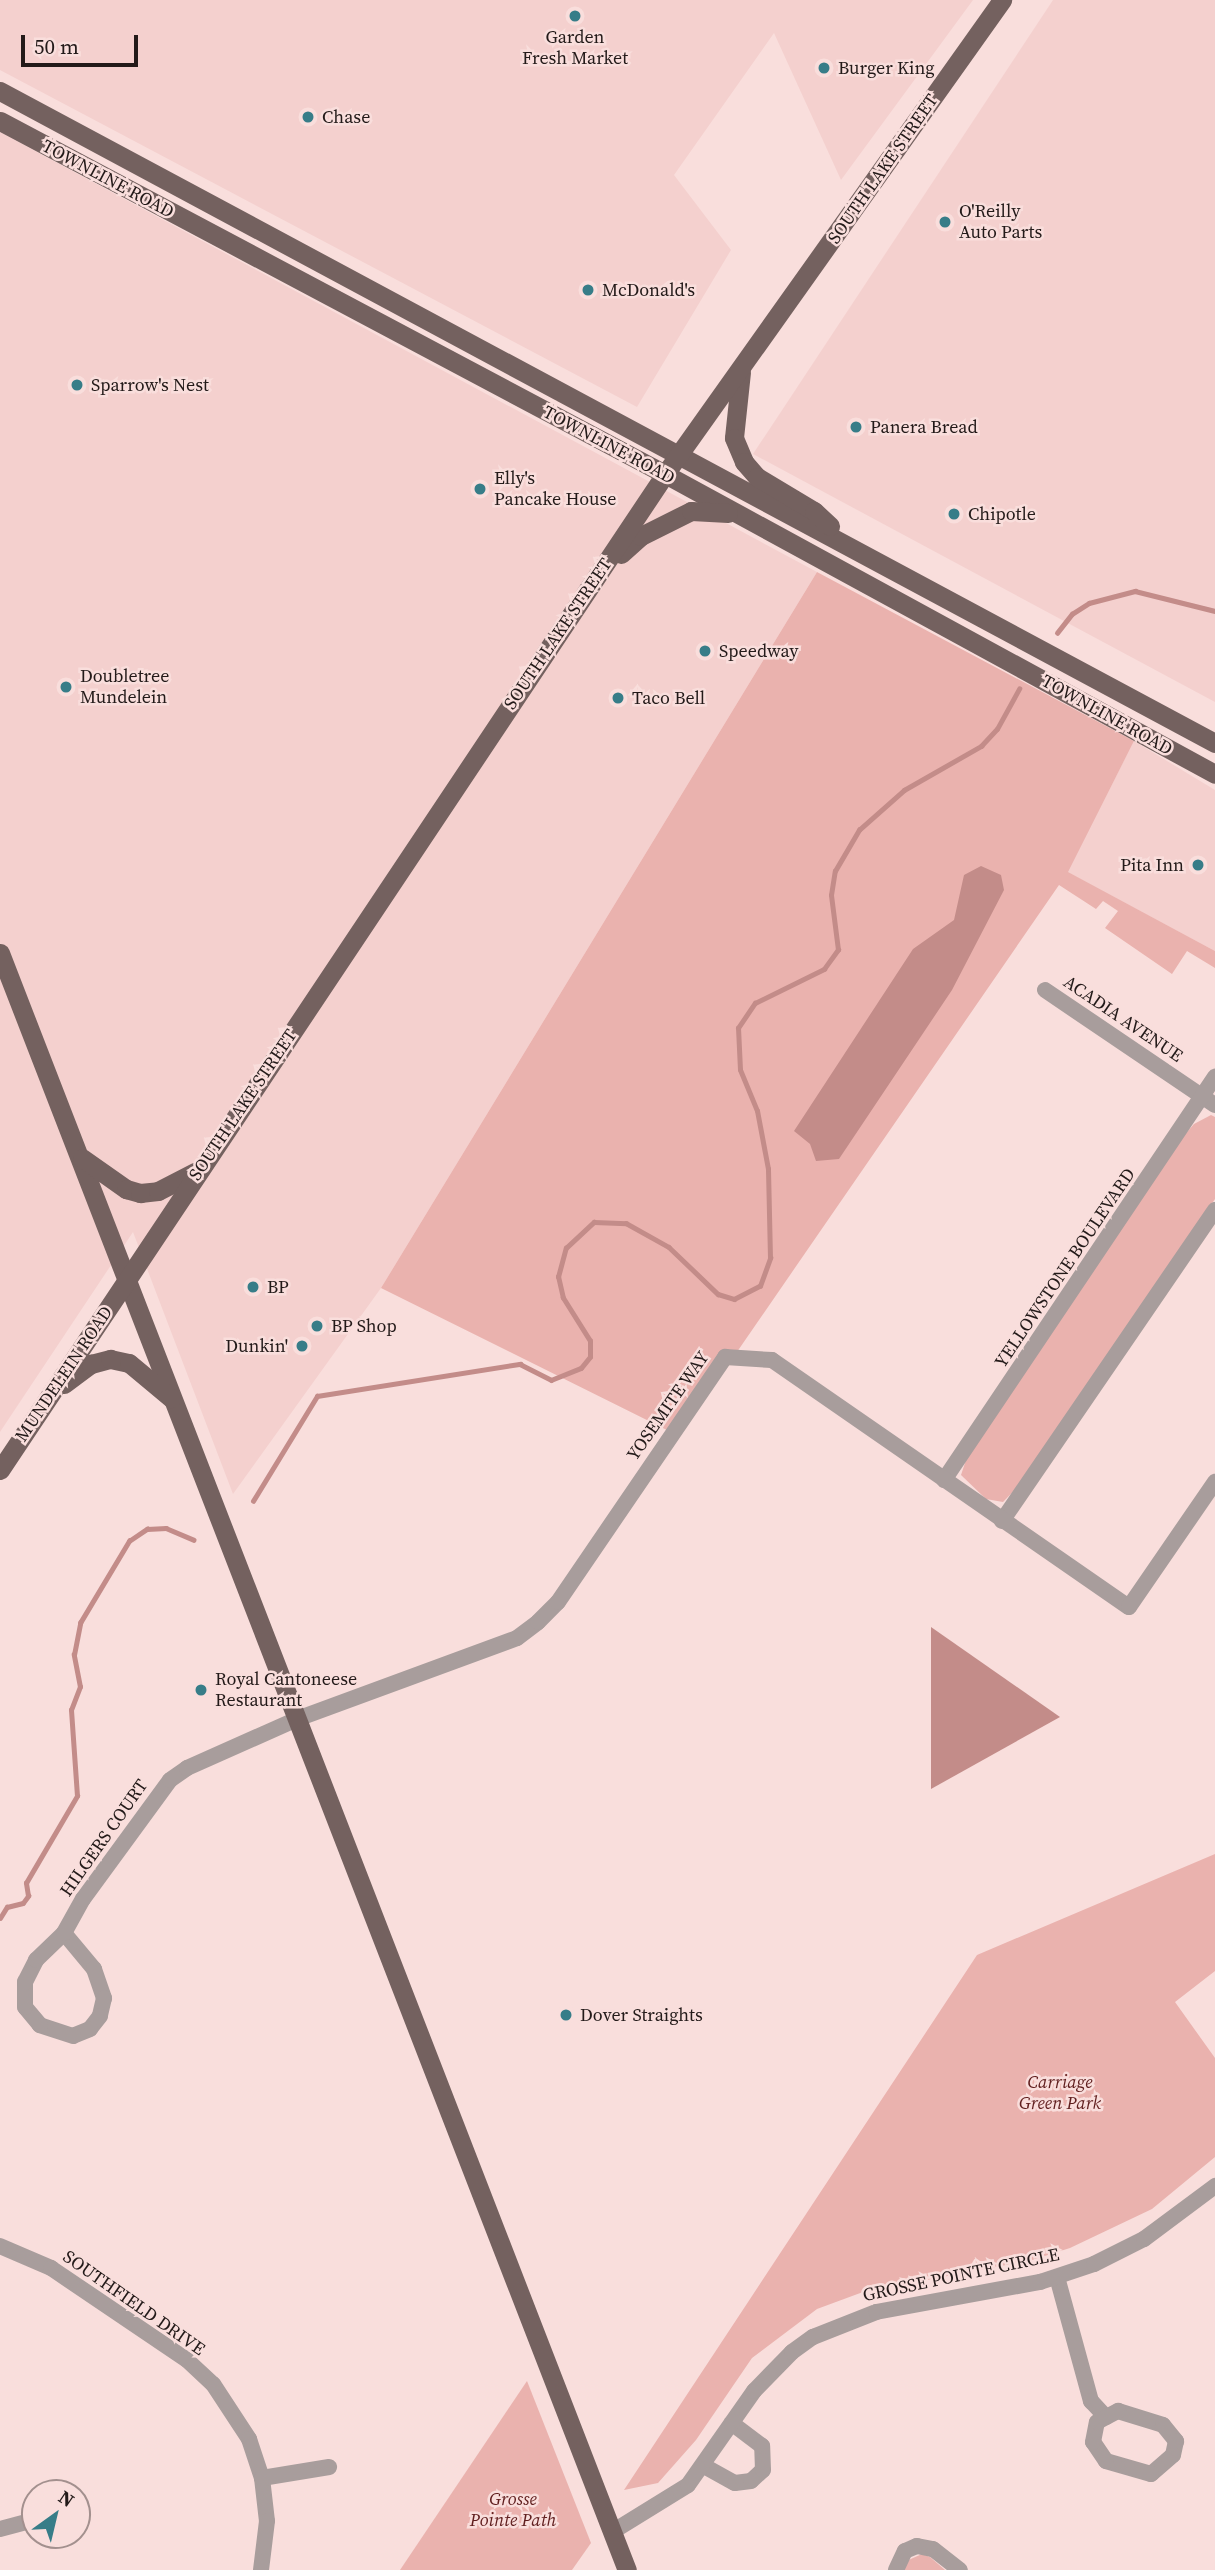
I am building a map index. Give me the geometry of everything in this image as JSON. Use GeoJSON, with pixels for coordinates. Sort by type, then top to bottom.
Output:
{"type":"FeatureCollection","features":[{"type":"Feature","properties":{"kind":"main road","name":"SOUTH LAKE STREET"},"geometry":{"type":"LineString","coordinates":[[128,1277],[665,474],[1002,0]]}},
{"type":"Feature","properties":{"kind":"main road","name":"TOWNLINE ROAD"},"geometry":{"type":"LineString","coordinates":[[0,91],[1215,743]]}},
{"type":"Feature","properties":{"kind":"main road","name":"TOWNLINE ROAD"},"geometry":{"type":"LineString","coordinates":[[0,121],[665,474],[1215,774]]}},
{"type":"Feature","properties":{"kind":"main road"},"geometry":{"type":"LineString","coordinates":[[741,368],[734,438],[744,462],[757,477],[814,511],[852,546]]}},
{"type":"Feature","properties":{"kind":"main road"},"geometry":{"type":"LineString","coordinates":[[597,576],[640,536],[667,520],[691,511],[740,515]]}},
{"type":"Feature","properties":{"kind":"main road"},"geometry":{"type":"LineString","coordinates":[[0,953],[82,1158],[627,2570]]}},
{"type":"Feature","properties":{"kind":"main road"},"geometry":{"type":"LineString","coordinates":[[82,1158],[126,1189],[140,1193],[158,1191],[200,1169]]}},
{"type":"Feature","properties":{"kind":"main road","name":"MUNDELEIN ROAD"},"geometry":{"type":"LineString","coordinates":[[0,1471],[128,1277]]}},
{"type":"Feature","properties":{"kind":"main road"},"geometry":{"type":"LineString","coordinates":[[53,1392],[91,1364],[110,1359],[129,1363],[174,1401]]}},
{"type":"Feature","properties":{"kind":"street","name":"ACADIA AVENUE"},"geometry":{"type":"LineString","coordinates":[[1045,989],[1209,1100]]}},
{"type":"Feature","properties":{"kind":"street","name":"YELLOWSTONE BOULEVARD"},"geometry":{"type":"LineString","coordinates":[[944,1480],[1209,1100],[1215,1076]]}},
{"type":"Feature","properties":{"kind":"street"},"geometry":{"type":"LineString","coordinates":[[1002,1521],[1215,1210]]}},
{"type":"Feature","properties":{"kind":"street","name":"YOSEMITE WAY"},"geometry":{"type":"LineString","coordinates":[[297,1718],[517,1638],[538,1622],[558,1602],[725,1357],[772,1360],[1129,1607],[1215,1482]]}},
{"type":"Feature","properties":{"kind":"street","name":"HILGERS COURT"},"geometry":{"type":"LineString","coordinates":[[64,1933],[94,1969],[104,1998],[100,2016],[90,2029],[73,2036],[40,2025],[25,2007],[23,1992],[36,1960],[64,1933],[83,1899],[170,1780],[187,1768],[297,1718]]}},
{"type":"Feature","properties":{"kind":"street","name":"GROSSE POINTE CIRCLE"},"geometry":{"type":"LineString","coordinates":[[612,2532],[668,2501],[704,2466],[771,2371],[792,2351],[832,2327],[876,2312],[1057,2277],[1144,2239],[1215,2186]]}},
{"type":"Feature","properties":{"kind":"street","name":"SOUTHFIELD DRIVE"},"geometry":{"type":"LineString","coordinates":[[0,2246],[51,2268],[187,2360],[232,2408],[250,2442],[261,2478],[267,2521],[261,2570]]}},
{"type":"Feature","properties":{"kind":"street"},"geometry":{"type":"LineString","coordinates":[[1057,2277],[1091,2402],[1106,2417]]}},
{"type":"Feature","properties":{"kind":"street"},"geometry":{"type":"LineString","coordinates":[[1118,2411],[1163,2424],[1176,2441],[1173,2455],[1151,2474],[1106,2461],[1093,2442],[1097,2422],[1106,2417],[1118,2411]]}},
{"type":"Feature","properties":{"kind":"street"},"geometry":{"type":"LineString","coordinates":[[704,2466],[735,2483],[751,2481],[763,2470],[762,2446],[732,2423]]}},
{"type":"Feature","properties":{"kind":"street"},"geometry":{"type":"LineString","coordinates":[[261,2478],[329,2467]]}},
{"type":"Feature","properties":{"kind":"street"},"geometry":{"type":"LineString","coordinates":[[0,2529],[21,2523]]}},
{"type":"Feature","properties":{"kind":"street"},"geometry":{"type":"LineString","coordinates":[[896,2570],[905,2551],[917,2546],[933,2549],[960,2570]]}},
{"type":"Feature","properties":{"kind":"shaded area"},"geometry":{"type":"Polygon","coordinates":[[[0,0],[973,0],[841,180],[774,33],[674,175],[731,250],[637,407],[0,70],[0,0]]]}},
{"type":"Feature","properties":{"kind":"shaded area"},"geometry":{"type":"Polygon","coordinates":[[[1053,0],[1215,0],[1215,702],[753,454],[1053,0]]]}},
{"type":"Feature","properties":{"kind":"shaded area"},"geometry":{"type":"Polygon","coordinates":[[[0,132],[817,572],[381,1288],[233,1494],[133,1232],[0,1432],[0,132]]]}},
{"type":"Feature","properties":{"kind":"shaded area"},"geometry":{"type":"Polygon","coordinates":[[[1134,741],[1215,790],[1215,951],[1067,872],[1134,741]]]}},
{"type":"Feature","properties":{"kind":"shaded area"},"geometry":{"type":"Polygon","coordinates":[[[981,866],[1001,875],[1004,890],[952,990],[839,1159],[816,1161],[810,1144],[794,1131],[913,949],[954,920],[964,875],[981,866]]]}},
{"type":"Feature","properties":{"kind":"shaded area"},"geometry":{"type":"Polygon","coordinates":[[[931,1627],[1060,1717],[931,1789],[931,1627]]]}},
{"type":"Feature","properties":{"kind":"green space"},"geometry":{"type":"Polygon","coordinates":[[[817,572],[1134,741],[1068,872],[1215,951],[1215,968],[1187,951],[1172,974],[1105,928],[1118,911],[1103,901],[1096,909],[1059,885],[679,1436],[381,1288],[817,572]]]}},
{"type":"Feature","properties":{"kind":"green space"},"geometry":{"type":"Polygon","coordinates":[[[1211,1115],[1215,1117],[1215,1199],[1029,1475],[1003,1502],[986,1499],[961,1475],[968,1454],[1180,1140],[1194,1124],[1211,1115]]]}},
{"type":"Feature","properties":{"kind":"green space","name":"Carriage Green Park"},"geometry":{"type":"Polygon","coordinates":[[[1215,1854],[1215,1971],[1175,2002],[1215,2058],[1215,2157],[1152,2209],[1070,2248],[1032,2260],[863,2292],[817,2309],[752,2358],[696,2440],[658,2483],[624,2490],[977,1955],[1215,1854]]]}},
{"type":"Feature","properties":{"kind":"green space","name":"Grosse Pointe Path"},"geometry":{"type":"Polygon","coordinates":[[[527,2381],[591,2543],[572,2570],[400,2570],[527,2381]]]}},
{"type":"Feature","properties":{"kind":"green space"},"geometry":{"type":"Polygon","coordinates":[[[922,2554],[930,2557],[945,2570],[900,2570],[904,2562],[922,2554]]]}},
{"type":"Feature","properties":{"kind":"waterway"},"geometry":{"type":"LineString","coordinates":[[1057,633],[1072,614],[1089,603],[1135,591],[1215,611]]}},
{"type":"Feature","properties":{"kind":"waterway"},"geometry":{"type":"LineString","coordinates":[[253,1501],[317,1396],[520,1364],[551,1380],[581,1368],[590,1357],[590,1341],[563,1298],[558,1277],[566,1248],[594,1222],[626,1223],[669,1247],[718,1294],[734,1299],[760,1286],[770,1258],[768,1169],[757,1111],[740,1070],[738,1028],[755,1003],[824,969],[838,950],[831,895],[835,871],[859,830],[904,790],[981,746],[997,729],[1019,689]]}},
{"type":"Feature","properties":{"kind":"waterway"},"geometry":{"type":"LineString","coordinates":[[0,1918],[7,1907],[23,1903],[28,1896],[26,1883],[77,1796],[71,1710],[80,1687],[74,1655],[80,1623],[129,1541],[147,1529],[166,1528],[194,1540]]}},
{"type":"Feature","properties":{"kind":"place","name":"Garden Fresh Market"},"geometry":{"type":"Point","coordinates":[575,16]}},
{"type":"Feature","properties":{"kind":"place","name":"Burger King"},"geometry":{"type":"Point","coordinates":[824,68]}},
{"type":"Feature","properties":{"kind":"place","name":"Chase"},"geometry":{"type":"Point","coordinates":[308,117]}},
{"type":"Feature","properties":{"kind":"place","name":"O'Reilly Auto Parts"},"geometry":{"type":"Point","coordinates":[945,222]}},
{"type":"Feature","properties":{"kind":"place","name":"McDonald's"},"geometry":{"type":"Point","coordinates":[588,290]}},
{"type":"Feature","properties":{"kind":"place","name":"Sparrow's Nest"},"geometry":{"type":"Point","coordinates":[77,385]}},
{"type":"Feature","properties":{"kind":"place","name":"Panera Bread"},"geometry":{"type":"Point","coordinates":[856,427]}},
{"type":"Feature","properties":{"kind":"place","name":"Elly's Pancake House"},"geometry":{"type":"Point","coordinates":[480,489]}},
{"type":"Feature","properties":{"kind":"place","name":"Chipotle"},"geometry":{"type":"Point","coordinates":[954,514]}},
{"type":"Feature","properties":{"kind":"place","name":"Speedway"},"geometry":{"type":"Point","coordinates":[705,651]}},
{"type":"Feature","properties":{"kind":"place","name":"Doubletree Mundelein"},"geometry":{"type":"Point","coordinates":[66,687]}},
{"type":"Feature","properties":{"kind":"place","name":"Taco Bell"},"geometry":{"type":"Point","coordinates":[618,698]}},
{"type":"Feature","properties":{"kind":"place","name":"Pita Inn"},"geometry":{"type":"Point","coordinates":[1198,865]}},
{"type":"Feature","properties":{"kind":"place","name":"BP"},"geometry":{"type":"Point","coordinates":[253,1287]}},
{"type":"Feature","properties":{"kind":"place","name":"BP Shop"},"geometry":{"type":"Point","coordinates":[317,1326]}},
{"type":"Feature","properties":{"kind":"place","name":"Dunkin'"},"geometry":{"type":"Point","coordinates":[302,1346]}},
{"type":"Feature","properties":{"kind":"place","name":"Royal Cantoneese Restaurant"},"geometry":{"type":"Point","coordinates":[201,1690]}},
{"type":"Feature","properties":{"kind":"place","name":"Dover Straights"},"geometry":{"type":"Point","coordinates":[566,2015]}}]}
